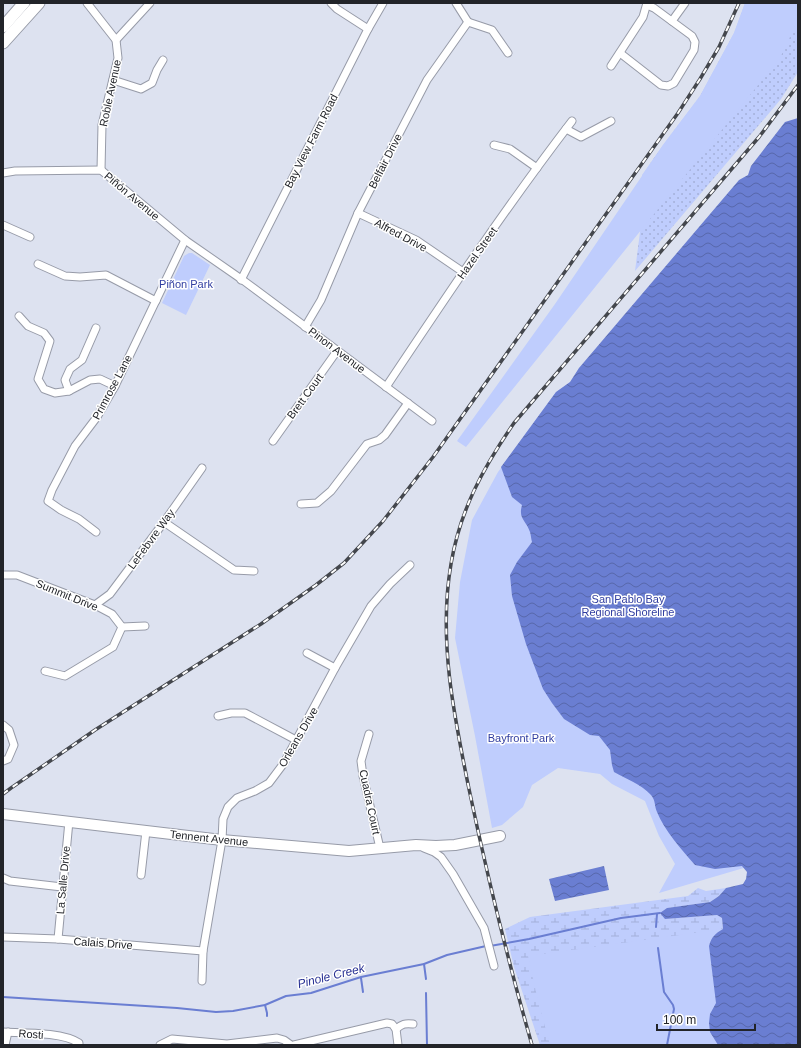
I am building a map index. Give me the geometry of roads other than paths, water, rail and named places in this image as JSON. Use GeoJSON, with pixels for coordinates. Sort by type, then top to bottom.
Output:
{"type":"FeatureCollection","features":[{"type":"Feature","properties":{"kind":"main road"},"geometry":{"type":"LineString","coordinates":[[3,27],[24,3]]}},
{"type":"Feature","properties":{"kind":"main road"},"geometry":{"type":"LineString","coordinates":[[3,43],[39,3]]}},
{"type":"Feature","properties":{"kind":"street"},"geometry":{"type":"LineString","coordinates":[[87,3],[116,40],[150,3]]}},
{"type":"Feature","properties":{"kind":"street"},"geometry":{"type":"LineString","coordinates":[[330,3],[336,9],[368,29]]}},
{"type":"Feature","properties":{"kind":"street","name":"Bay View Farm Road"},"geometry":{"type":"LineString","coordinates":[[241,280],[368,29],[383,3]]}},
{"type":"Feature","properties":{"kind":"street"},"geometry":{"type":"LineString","coordinates":[[456,3],[468,22],[492,30],[508,53]]}},
{"type":"Feature","properties":{"kind":"street"},"geometry":{"type":"LineString","coordinates":[[672,21],[685,3]]}},
{"type":"Feature","properties":{"kind":"street"},"geometry":{"type":"LineString","coordinates":[[611,66],[643,17],[647,4],[692,36],[696,42],[694,50],[674,83],[668,86],[661,85],[620,53]]}},
{"type":"Feature","properties":{"kind":"street","name":"Belfair Drive"},"geometry":{"type":"LineString","coordinates":[[305,327],[321,300],[358,213],[428,80],[468,22]]}},
{"type":"Feature","properties":{"kind":"street","name":"Roble Avenue"},"geometry":{"type":"LineString","coordinates":[[101,170],[102,125],[118,58],[116,40]]}},
{"type":"Feature","properties":{"kind":"street"},"geometry":{"type":"LineString","coordinates":[[113,80],[142,89],[152,83],[163,60]]}},
{"type":"Feature","properties":{"kind":"street","name":"Hazel Street"},"geometry":{"type":"LineString","coordinates":[[386,387],[463,272],[536,168],[572,121]]}},
{"type":"Feature","properties":{"kind":"street"},"geometry":{"type":"LineString","coordinates":[[566,129],[581,137],[611,121]]}},
{"type":"Feature","properties":{"kind":"street"},"geometry":{"type":"LineString","coordinates":[[494,145],[510,149],[536,168]]}},
{"type":"Feature","properties":{"kind":"street","name":"Piñón Avenue"},"geometry":{"type":"LineString","coordinates":[[3,173],[15,171],[101,170],[185,240],[241,280]]}},
{"type":"Feature","properties":{"kind":"street","name":"Alfred Drive"},"geometry":{"type":"LineString","coordinates":[[358,213],[416,240],[463,272]]}},
{"type":"Feature","properties":{"kind":"street"},"geometry":{"type":"LineString","coordinates":[[3,226],[30,237]]}},
{"type":"Feature","properties":{"kind":"street","name":"Primrose Lane"},"geometry":{"type":"LineString","coordinates":[[96,532],[79,519],[61,510],[48,501],[52,490],[75,446],[98,417],[115,386],[185,240]]}},
{"type":"Feature","properties":{"kind":"street"},"geometry":{"type":"LineString","coordinates":[[38,264],[65,276],[80,278],[106,275],[156,301]]}},
{"type":"Feature","properties":{"kind":"street","name":"Pinon Avenue"},"geometry":{"type":"LineString","coordinates":[[241,280],[432,421]]}},
{"type":"Feature","properties":{"kind":"street"},"geometry":{"type":"LineString","coordinates":[[19,316],[28,326],[44,333],[50,341],[38,379],[44,389],[55,393],[69,390],[90,380],[100,379],[115,386]]}},
{"type":"Feature","properties":{"kind":"street"},"geometry":{"type":"LineString","coordinates":[[69,390],[65,380],[70,369],[82,360],[96,328]]}},
{"type":"Feature","properties":{"kind":"street","name":"Brett Court"},"geometry":{"type":"LineString","coordinates":[[273,441],[337,351]]}},
{"type":"Feature","properties":{"kind":"street"},"geometry":{"type":"LineString","coordinates":[[301,504],[317,503],[331,491],[367,444],[379,440],[385,435],[408,403]]}},
{"type":"Feature","properties":{"kind":"street","name":"LeFebvre Way"},"geometry":{"type":"LineString","coordinates":[[96,605],[110,594],[202,468]]}},
{"type":"Feature","properties":{"kind":"street"},"geometry":{"type":"LineString","coordinates":[[164,522],[234,570],[254,571]]}},
{"type":"Feature","properties":{"kind":"street","name":"Orleans Drive"},"geometry":{"type":"LineString","coordinates":[[202,982],[203,951],[222,840],[223,819],[228,807],[238,798],[269,783],[284,763],[335,668],[371,606],[390,584],[410,565]]}},
{"type":"Feature","properties":{"kind":"street","name":"Summit Drive"},"geometry":{"type":"LineString","coordinates":[[3,575],[17,575],[96,605],[112,614],[122,628]]}},
{"type":"Feature","properties":{"kind":"street"},"geometry":{"type":"LineString","coordinates":[[45,671],[65,676],[113,647],[122,628],[145,626]]}},
{"type":"Feature","properties":{"kind":"street"},"geometry":{"type":"LineString","coordinates":[[307,653],[335,668]]}},
{"type":"Feature","properties":{"kind":"street"},"geometry":{"type":"LineString","coordinates":[[218,716],[231,713],[245,713],[296,740]]}},
{"type":"Feature","properties":{"kind":"street"},"geometry":{"type":"LineString","coordinates":[[3,725],[9,730],[14,745],[8,758],[3,761]]}},
{"type":"Feature","properties":{"kind":"street","name":"Cuadra Court"},"geometry":{"type":"LineString","coordinates":[[369,734],[361,761],[363,776],[380,848]]}},
{"type":"Feature","properties":{"kind":"street","name":"Tennent Avenue"},"geometry":{"type":"LineString","coordinates":[[3,814],[222,840],[349,851],[416,845],[455,845],[500,836]]}},
{"type":"Feature","properties":{"kind":"street","name":"La Salle Drive"},"geometry":{"type":"LineString","coordinates":[[58,940],[69,821]]}},
{"type":"Feature","properties":{"kind":"street"},"geometry":{"type":"LineString","coordinates":[[141,875],[146,831]]}},
{"type":"Feature","properties":{"kind":"street"},"geometry":{"type":"LineString","coordinates":[[416,845],[434,852],[441,857],[453,874],[484,928],[494,966]]}},
{"type":"Feature","properties":{"kind":"street"},"geometry":{"type":"LineString","coordinates":[[3,878],[10,882],[62,887]]}},
{"type":"Feature","properties":{"kind":"street","name":"Calais Drive"},"geometry":{"type":"LineString","coordinates":[[3,937],[203,951]]}},
{"type":"Feature","properties":{"kind":"street"},"geometry":{"type":"LineString","coordinates":[[294,1045],[387,1023],[392,1024],[396,1029],[398,1045]]}},
{"type":"Feature","properties":{"kind":"street"},"geometry":{"type":"LineString","coordinates":[[396,1029],[401,1024],[413,1024]]}},
{"type":"Feature","properties":{"kind":"street"},"geometry":{"type":"LineString","coordinates":[[5,1045],[6,1032]]}},
{"type":"Feature","properties":{"kind":"street","name":"Rosti"},"geometry":{"type":"LineString","coordinates":[[6,1032],[62,1036],[73,1039],[79,1043],[79,1045]]}},
{"type":"Feature","properties":{"kind":"street"},"geometry":{"type":"LineString","coordinates":[[160,1045],[172,1039],[227,1045],[277,1038],[284,1040],[291,1045]]}},
{"type":"Feature","properties":{"kind":"water","name":"San Pablo Bay Regional Shoreline"},"geometry":{"type":"Polygon","coordinates":[[[798,118],[798,1045],[718,1045],[710,1032],[709,1023],[710,1014],[716,1003],[709,946],[714,936],[723,929],[722,918],[717,915],[665,919],[660,913],[667,908],[710,902],[719,896],[726,888],[743,884],[746,879],[747,872],[742,866],[715,869],[695,865],[664,826],[657,812],[654,799],[651,795],[638,785],[614,772],[610,750],[599,736],[590,735],[564,719],[543,689],[526,644],[512,596],[510,575],[517,562],[532,542],[531,534],[522,517],[522,505],[512,497],[501,467],[556,392],[570,382],[579,368],[739,180],[748,175],[751,166],[785,122],[798,118]]]}},
{"type":"Feature","properties":{"kind":"water"},"geometry":{"type":"Polygon","coordinates":[[[604,866],[609,890],[555,901],[549,879],[604,866]]]}},
{"type":"Feature","properties":{"kind":"waterway","name":"Pinole Creek"},"geometry":{"type":"LineString","coordinates":[[490,946],[529,939],[621,918],[660,913]]}},
{"type":"Feature","properties":{"kind":"waterway"},"geometry":{"type":"LineString","coordinates":[[656,927],[657,914]]}},
{"type":"Feature","properties":{"kind":"waterway","name":"Pinole Creek"},"geometry":{"type":"LineString","coordinates":[[3,997],[177,1008],[216,1012],[233,1011],[265,1005],[286,996],[311,993],[361,977],[424,964],[447,955],[486,946]]}},
{"type":"Feature","properties":{"kind":"waterway"},"geometry":{"type":"LineString","coordinates":[[658,948],[664,992],[674,1009],[667,1045]]}},
{"type":"Feature","properties":{"kind":"waterway"},"geometry":{"type":"LineString","coordinates":[[424,964],[426,979]]}},
{"type":"Feature","properties":{"kind":"waterway"},"geometry":{"type":"LineString","coordinates":[[361,978],[363,992]]}},
{"type":"Feature","properties":{"kind":"waterway"},"geometry":{"type":"LineString","coordinates":[[426,993],[427,1045]]}},
{"type":"Feature","properties":{"kind":"waterway"},"geometry":{"type":"LineString","coordinates":[[265,1005],[267,1016]]}},
{"type":"Feature","properties":{"kind":"railway"},"geometry":{"type":"LineString","coordinates":[[3,794],[95,730],[261,624],[344,563],[383,521],[433,457],[678,113],[719,47],[739,3]]}},
{"type":"Feature","properties":{"kind":"railway"},"geometry":{"type":"LineString","coordinates":[[532,1045],[491,886],[469,789],[453,706],[447,649],[446,621],[447,592],[455,544],[460,526],[474,490],[492,456],[514,423],[759,137],[798,85]]}},
{"type":"Feature","properties":{"kind":"park label","name":"Piñon Park"},"geometry":{"type":"Point","coordinates":[186,284]}},
{"type":"Feature","properties":{"kind":"park label","name":"Bayfront Park"},"geometry":{"type":"Point","coordinates":[521,738]}}]}
